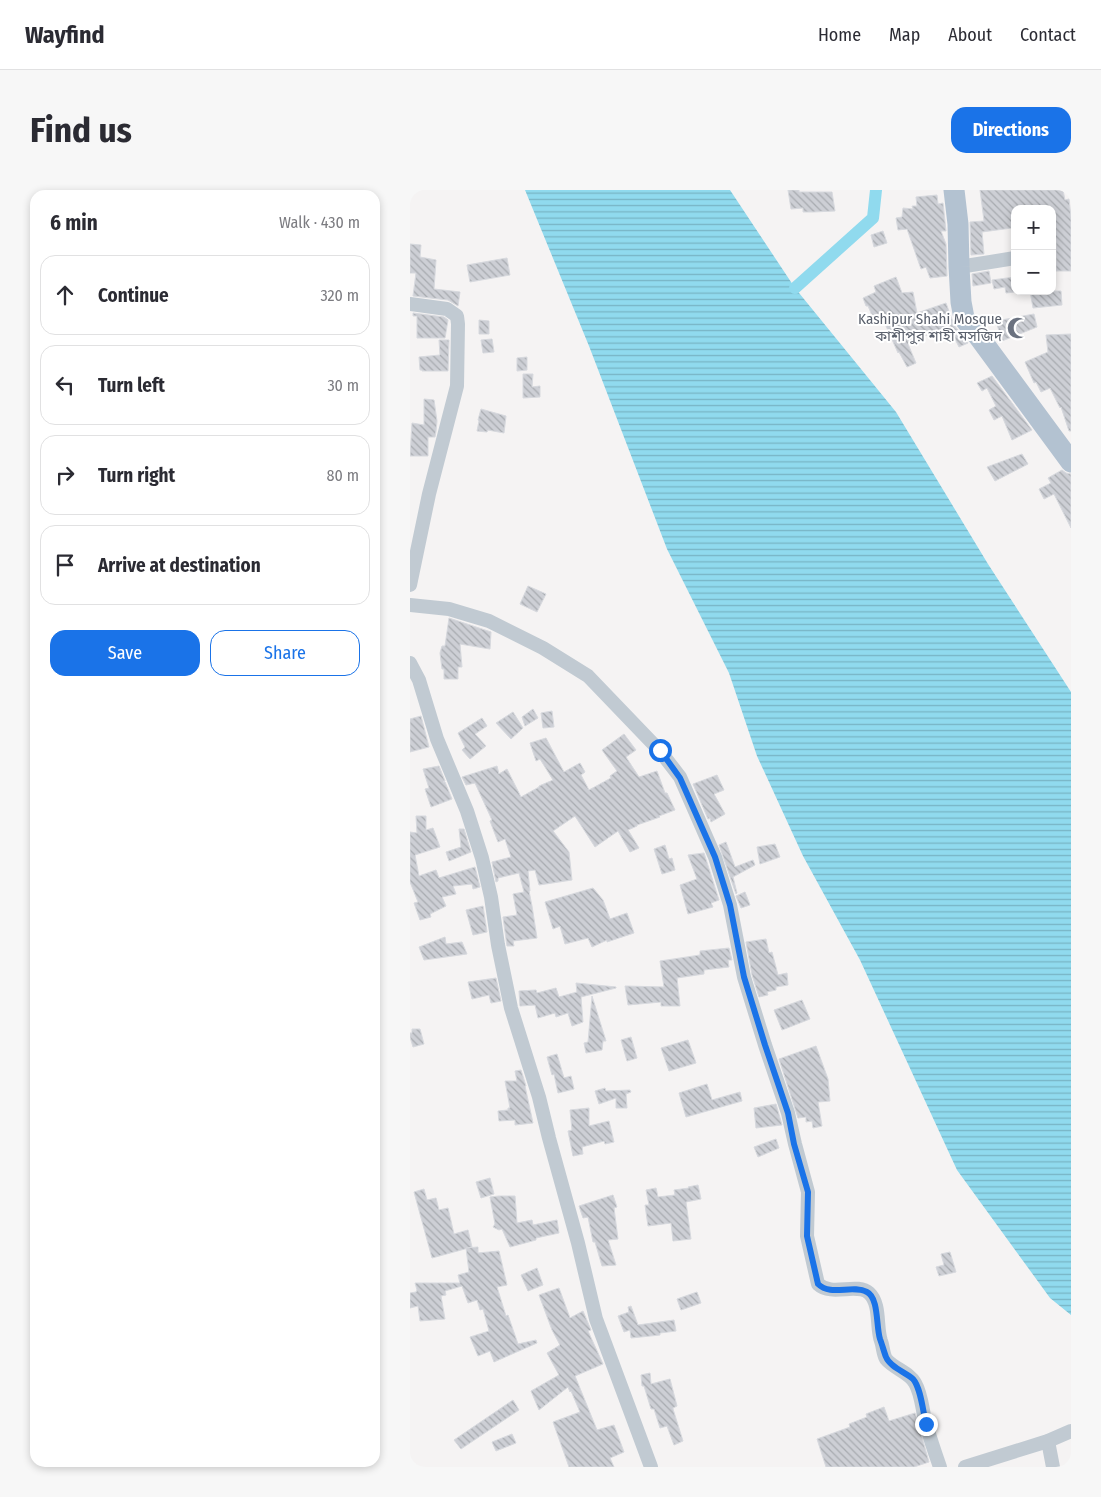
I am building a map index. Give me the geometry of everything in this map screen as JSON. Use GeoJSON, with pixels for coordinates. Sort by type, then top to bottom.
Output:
{"type":"FeatureCollection","features":[{"type":"Feature","properties":{"kind":"main road"},"geometry":{"type":"LineString","coordinates":[[954,190],[958,224],[961,302],[964,318],[1071,462]]}},
{"type":"Feature","properties":{"kind":"street"},"geometry":{"type":"LineString","coordinates":[[959,267],[1011,259]]}},
{"type":"Feature","properties":{"kind":"street"},"geometry":{"type":"LineString","coordinates":[[410,304],[447,309],[457,316],[458,324],[457,386],[429,494],[410,585]]}},
{"type":"Feature","properties":{"kind":"street"},"geometry":{"type":"LineString","coordinates":[[410,605],[449,609],[489,621],[543,648],[588,676],[660,750],[680,778],[715,857],[730,905],[744,977],[788,1113],[794,1144],[808,1192],[807,1236],[818,1284],[828,1290],[860,1290],[866,1291],[871,1295],[875,1305],[880,1338],[886,1359],[914,1381],[940,1467]]}},
{"type":"Feature","properties":{"kind":"street"},"geometry":{"type":"LineString","coordinates":[[410,663],[467,811],[482,858],[511,1008],[540,1097],[596,1319],[650,1467]]}},
{"type":"Feature","properties":{"kind":"street"},"geometry":{"type":"LineString","coordinates":[[965,1467],[1048,1441],[1067,1433]]}},
{"type":"Feature","properties":{"kind":"street"},"geometry":{"type":"LineString","coordinates":[[1048,1441],[1053,1467]]}},
{"type":"Feature","properties":{"kind":"water"},"geometry":{"type":"Polygon","coordinates":[[[525,190],[730,190],[795,288],[896,412],[988,564],[1071,692],[1071,1315],[1050,1298],[957,1170],[860,960],[803,856],[757,756],[729,673],[667,549],[589,346],[525,190]]]}},
{"type":"Feature","properties":{"kind":"building"},"geometry":{"type":"Polygon","coordinates":[[[788,190],[832,192],[835,211],[803,212],[803,208],[791,209],[788,190]]]}},
{"type":"Feature","properties":{"kind":"building"},"geometry":{"type":"Polygon","coordinates":[[[980,190],[1063,190],[1065,200],[1069,199],[1071,217],[1071,271],[1056,271],[1056,205],[1011,205],[1011,228],[982,232],[984,254],[971,255],[970,222],[984,221],[980,190]]]}},
{"type":"Feature","properties":{"kind":"building"},"geometry":{"type":"Polygon","coordinates":[[[937,195],[938,204],[943,203],[946,231],[941,231],[946,244],[947,276],[930,278],[926,267],[921,269],[907,229],[898,230],[896,218],[902,217],[903,208],[913,209],[912,206],[917,206],[916,197],[937,195]]]}},
{"type":"Feature","properties":{"kind":"building"},"geometry":{"type":"Polygon","coordinates":[[[883,231],[887,243],[874,247],[871,235],[883,231]]]}},
{"type":"Feature","properties":{"kind":"building"},"geometry":{"type":"Polygon","coordinates":[[[410,244],[421,245],[420,257],[436,260],[434,289],[460,292],[458,306],[448,300],[413,296],[416,273],[410,273],[410,244]]]}},
{"type":"Feature","properties":{"kind":"building"},"geometry":{"type":"Polygon","coordinates":[[[507,258],[510,275],[470,282],[467,265],[507,258]]]}},
{"type":"Feature","properties":{"kind":"building"},"geometry":{"type":"Polygon","coordinates":[[[989,271],[991,283],[973,286],[972,274],[989,271]]]}},
{"type":"Feature","properties":{"kind":"building"},"geometry":{"type":"Polygon","coordinates":[[[896,277],[902,293],[913,292],[917,313],[946,303],[954,325],[968,343],[959,347],[953,335],[939,340],[935,331],[908,344],[916,363],[907,367],[898,353],[882,317],[874,320],[863,298],[876,292],[874,286],[896,277]]]}},
{"type":"Feature","properties":{"kind":"building"},"geometry":{"type":"Polygon","coordinates":[[[1011,278],[1011,292],[1006,293],[1005,287],[994,289],[992,280],[1011,278]]]}},
{"type":"Feature","properties":{"kind":"building"},"geometry":{"type":"Polygon","coordinates":[[[1056,291],[1061,291],[1062,305],[1033,308],[1031,295],[1056,295],[1056,291]]]}},
{"type":"Feature","properties":{"kind":"building"},"geometry":{"type":"Polygon","coordinates":[[[413,313],[444,317],[448,320],[445,338],[417,338],[417,316],[413,316],[413,313]]]}},
{"type":"Feature","properties":{"kind":"building","name":"Kashipur Shahi Mosque কাশীপুর শাহী মসজিদ"},"geometry":{"type":"Polygon","coordinates":[[[1034,314],[1037,327],[1002,341],[996,321],[1034,314]]]}},
{"type":"Feature","properties":{"kind":"building"},"geometry":{"type":"Polygon","coordinates":[[[479,320],[489,321],[489,334],[479,334],[479,320]]]}},
{"type":"Feature","properties":{"kind":"building"},"geometry":{"type":"Polygon","coordinates":[[[1071,334],[1071,431],[1069,431],[1061,407],[1050,388],[1041,392],[1036,382],[1034,383],[1025,362],[1048,352],[1046,335],[1071,334]]]}},
{"type":"Feature","properties":{"kind":"building"},"geometry":{"type":"Polygon","coordinates":[[[492,339],[494,352],[483,353],[481,340],[492,339]]]}},
{"type":"Feature","properties":{"kind":"building"},"geometry":{"type":"Polygon","coordinates":[[[439,340],[449,340],[448,371],[420,370],[419,357],[440,355],[439,340]]]}},
{"type":"Feature","properties":{"kind":"building"},"geometry":{"type":"Polygon","coordinates":[[[527,357],[527,370],[517,371],[517,358],[527,357]]]}},
{"type":"Feature","properties":{"kind":"building"},"geometry":{"type":"Polygon","coordinates":[[[523,374],[533,374],[532,387],[540,386],[540,397],[523,398],[523,374]]]}},
{"type":"Feature","properties":{"kind":"building"},"geometry":{"type":"Polygon","coordinates":[[[992,376],[1032,430],[1012,440],[1002,416],[994,420],[989,410],[996,406],[987,388],[982,391],[977,383],[992,376]]]}},
{"type":"Feature","properties":{"kind":"building"},"geometry":{"type":"Polygon","coordinates":[[[424,399],[434,400],[437,421],[435,437],[428,437],[428,456],[410,456],[412,423],[424,425],[424,399]]]}},
{"type":"Feature","properties":{"kind":"building"},"geometry":{"type":"Polygon","coordinates":[[[481,409],[506,416],[504,433],[488,430],[487,432],[477,431],[481,409]]]}},
{"type":"Feature","properties":{"kind":"building"},"geometry":{"type":"Polygon","coordinates":[[[1022,454],[1028,464],[995,481],[987,467],[1022,454]]]}},
{"type":"Feature","properties":{"kind":"building"},"geometry":{"type":"Polygon","coordinates":[[[1062,470],[1071,474],[1071,528],[1054,494],[1044,499],[1039,489],[1051,483],[1048,478],[1062,470]]]}},
{"type":"Feature","properties":{"kind":"building"},"geometry":{"type":"Polygon","coordinates":[[[528,586],[546,594],[537,612],[520,604],[528,586]]]}},
{"type":"Feature","properties":{"kind":"building"},"geometry":{"type":"Polygon","coordinates":[[[449,618],[491,632],[490,649],[460,644],[462,667],[458,667],[458,679],[444,679],[444,669],[442,669],[440,653],[442,646],[445,646],[449,618]]]}},
{"type":"Feature","properties":{"kind":"building"},"geometry":{"type":"Polygon","coordinates":[[[533,709],[538,718],[525,726],[522,717],[533,709]]]}},
{"type":"Feature","properties":{"kind":"building"},"geometry":{"type":"Polygon","coordinates":[[[552,711],[554,727],[543,728],[541,713],[552,711]]]}},
{"type":"Feature","properties":{"kind":"building"},"geometry":{"type":"Polygon","coordinates":[[[513,712],[523,728],[511,739],[496,723],[513,712]]]}},
{"type":"Feature","properties":{"kind":"building"},"geometry":{"type":"Polygon","coordinates":[[[421,716],[429,747],[410,752],[410,719],[421,716]]]}},
{"type":"Feature","properties":{"kind":"building"},"geometry":{"type":"Polygon","coordinates":[[[482,718],[487,726],[475,734],[486,746],[470,759],[462,750],[465,747],[458,733],[482,718]]]}},
{"type":"Feature","properties":{"kind":"building"},"geometry":{"type":"Polygon","coordinates":[[[624,734],[636,750],[626,757],[639,777],[657,771],[665,793],[667,793],[675,810],[628,830],[639,848],[630,852],[618,831],[595,847],[575,816],[553,831],[569,852],[572,880],[539,885],[535,870],[528,871],[529,891],[537,938],[513,941],[514,946],[507,946],[503,917],[517,915],[513,894],[524,892],[519,873],[498,878],[496,882],[492,862],[511,857],[505,839],[498,842],[490,821],[492,820],[475,783],[466,785],[462,777],[497,766],[499,774],[507,769],[521,797],[553,780],[540,759],[536,761],[530,743],[546,738],[564,772],[580,763],[585,772],[581,775],[589,790],[611,778],[610,776],[617,771],[602,750],[624,734]]]}},
{"type":"Feature","properties":{"kind":"building"},"geometry":{"type":"Polygon","coordinates":[[[439,766],[445,781],[443,782],[445,782],[452,799],[431,807],[425,789],[429,788],[423,769],[439,766]]]}},
{"type":"Feature","properties":{"kind":"building"},"geometry":{"type":"Polygon","coordinates":[[[717,775],[724,790],[714,794],[725,814],[711,822],[693,784],[717,775]]]}},
{"type":"Feature","properties":{"kind":"building"},"geometry":{"type":"Polygon","coordinates":[[[416,816],[426,816],[426,830],[433,828],[440,847],[415,855],[419,876],[436,870],[439,878],[475,867],[480,887],[473,889],[472,884],[453,886],[456,894],[442,897],[446,906],[430,914],[431,917],[420,920],[414,903],[418,902],[410,882],[410,832],[417,833],[416,816]]]}},
{"type":"Feature","properties":{"kind":"building"},"geometry":{"type":"Polygon","coordinates":[[[459,829],[464,829],[471,852],[449,861],[446,852],[461,847],[459,829]]]}},
{"type":"Feature","properties":{"kind":"building"},"geometry":{"type":"Polygon","coordinates":[[[726,842],[735,867],[753,860],[755,865],[733,877],[736,894],[719,845],[726,842]]]}},
{"type":"Feature","properties":{"kind":"building"},"geometry":{"type":"Polygon","coordinates":[[[775,844],[780,857],[760,864],[757,847],[775,844]]]}},
{"type":"Feature","properties":{"kind":"building"},"geometry":{"type":"Polygon","coordinates":[[[665,845],[669,859],[672,858],[675,870],[662,874],[654,849],[665,845]]]}},
{"type":"Feature","properties":{"kind":"building"},"geometry":{"type":"Polygon","coordinates":[[[704,853],[719,900],[711,903],[713,907],[688,914],[680,885],[697,879],[688,855],[704,853]]]}},
{"type":"Feature","properties":{"kind":"building"},"geometry":{"type":"Polygon","coordinates":[[[593,888],[603,900],[610,919],[627,913],[634,933],[607,942],[607,940],[592,947],[588,938],[565,944],[560,926],[553,929],[545,902],[593,888]]]}},
{"type":"Feature","properties":{"kind":"building"},"geometry":{"type":"Polygon","coordinates":[[[745,892],[750,905],[741,908],[736,896],[745,892]]]}},
{"type":"Feature","properties":{"kind":"building"},"geometry":{"type":"Polygon","coordinates":[[[483,906],[487,932],[473,935],[466,910],[483,906]]]}},
{"type":"Feature","properties":{"kind":"building"},"geometry":{"type":"Polygon","coordinates":[[[445,937],[446,944],[462,942],[467,954],[424,960],[419,947],[445,937]]]}},
{"type":"Feature","properties":{"kind":"building"},"geometry":{"type":"Polygon","coordinates":[[[766,939],[769,953],[772,952],[778,975],[787,973],[788,985],[776,987],[776,990],[767,992],[768,995],[759,997],[752,975],[746,942],[766,939]]]}},
{"type":"Feature","properties":{"kind":"building"},"geometry":{"type":"Polygon","coordinates":[[[729,948],[732,960],[728,960],[729,967],[704,970],[704,974],[677,978],[680,1006],[661,1006],[661,1002],[628,1005],[625,986],[664,987],[660,961],[700,955],[700,951],[729,948]]]}},
{"type":"Feature","properties":{"kind":"building"},"geometry":{"type":"Polygon","coordinates":[[[496,978],[501,1001],[491,1003],[489,995],[472,999],[468,982],[496,978]]]}},
{"type":"Feature","properties":{"kind":"building"},"geometry":{"type":"Polygon","coordinates":[[[576,983],[616,988],[581,997],[583,1022],[572,1026],[568,1013],[556,1017],[555,1013],[538,1018],[535,1005],[520,1006],[519,991],[536,990],[537,993],[556,988],[559,997],[577,992],[576,983]]]}},
{"type":"Feature","properties":{"kind":"building"},"geometry":{"type":"Polygon","coordinates":[[[592,996],[606,1041],[603,1041],[602,1050],[586,1053],[584,1043],[588,1042],[592,996]]]}},
{"type":"Feature","properties":{"kind":"building"},"geometry":{"type":"Polygon","coordinates":[[[802,1000],[810,1019],[782,1030],[774,1010],[802,1000]]]}},
{"type":"Feature","properties":{"kind":"building"},"geometry":{"type":"Polygon","coordinates":[[[412,1029],[420,1029],[424,1044],[413,1047],[410,1037],[412,1029]]]}},
{"type":"Feature","properties":{"kind":"building"},"geometry":{"type":"Polygon","coordinates":[[[631,1037],[637,1058],[627,1061],[621,1040],[631,1037]]]}},
{"type":"Feature","properties":{"kind":"building"},"geometry":{"type":"Polygon","coordinates":[[[688,1040],[696,1063],[669,1071],[661,1048],[688,1040]]]}},
{"type":"Feature","properties":{"kind":"building"},"geometry":{"type":"Polygon","coordinates":[[[816,1046],[828,1079],[830,1101],[818,1102],[822,1126],[813,1128],[812,1121],[806,1122],[806,1117],[798,1118],[779,1059],[816,1046]]]}},
{"type":"Feature","properties":{"kind":"building"},"geometry":{"type":"Polygon","coordinates":[[[557,1054],[564,1078],[571,1076],[574,1089],[558,1093],[554,1074],[552,1075],[547,1057],[557,1054]]]}},
{"type":"Feature","properties":{"kind":"building"},"geometry":{"type":"Polygon","coordinates":[[[521,1070],[533,1123],[515,1125],[515,1120],[499,1121],[498,1111],[510,1108],[505,1081],[517,1081],[515,1071],[521,1070]]]}},
{"type":"Feature","properties":{"kind":"building"},"geometry":{"type":"Polygon","coordinates":[[[707,1084],[712,1100],[740,1092],[742,1101],[686,1117],[679,1093],[707,1084]]]}},
{"type":"Feature","properties":{"kind":"building"},"geometry":{"type":"Polygon","coordinates":[[[605,1088],[606,1091],[630,1090],[631,1092],[626,1094],[627,1108],[616,1108],[616,1098],[599,1104],[595,1091],[605,1088]]]}},
{"type":"Feature","properties":{"kind":"building"},"geometry":{"type":"Polygon","coordinates":[[[776,1104],[782,1125],[756,1128],[754,1108],[776,1104]]]}},
{"type":"Feature","properties":{"kind":"building"},"geometry":{"type":"Polygon","coordinates":[[[589,1108],[589,1126],[609,1121],[614,1142],[605,1144],[604,1141],[582,1147],[583,1154],[573,1156],[568,1131],[572,1130],[570,1110],[589,1108]]]}},
{"type":"Feature","properties":{"kind":"building"},"geometry":{"type":"Polygon","coordinates":[[[776,1139],[779,1148],[758,1157],[754,1147],[776,1139]]]}},
{"type":"Feature","properties":{"kind":"building"},"geometry":{"type":"Polygon","coordinates":[[[490,1178],[494,1194],[481,1198],[476,1182],[490,1178]]]}},
{"type":"Feature","properties":{"kind":"building"},"geometry":{"type":"Polygon","coordinates":[[[698,1185],[701,1199],[686,1202],[691,1239],[673,1241],[671,1223],[648,1226],[645,1205],[649,1205],[646,1190],[656,1188],[658,1197],[675,1195],[674,1190],[698,1185]]]}},
{"type":"Feature","properties":{"kind":"building"},"geometry":{"type":"Polygon","coordinates":[[[424,1189],[427,1200],[436,1198],[439,1210],[448,1208],[454,1234],[468,1230],[472,1247],[432,1258],[414,1192],[424,1189]]]}},
{"type":"Feature","properties":{"kind":"building"},"geometry":{"type":"Polygon","coordinates":[[[613,1195],[617,1207],[614,1208],[618,1239],[608,1240],[616,1265],[602,1266],[595,1242],[593,1242],[588,1217],[583,1218],[579,1206],[613,1195]]]}},
{"type":"Feature","properties":{"kind":"building"},"geometry":{"type":"Polygon","coordinates":[[[515,1196],[517,1223],[532,1220],[533,1225],[557,1220],[559,1233],[536,1238],[536,1240],[510,1247],[502,1229],[499,1230],[493,1227],[495,1224],[490,1197],[515,1196]]]}},
{"type":"Feature","properties":{"kind":"building"},"geometry":{"type":"Polygon","coordinates":[[[478,1247],[478,1253],[499,1251],[507,1285],[497,1287],[506,1316],[508,1315],[518,1344],[536,1340],[537,1343],[494,1362],[490,1351],[478,1356],[470,1337],[489,1331],[483,1309],[480,1310],[477,1300],[468,1303],[462,1286],[445,1291],[446,1295],[441,1296],[445,1319],[420,1321],[418,1306],[410,1308],[410,1293],[417,1290],[415,1283],[460,1283],[458,1275],[469,1272],[466,1248],[478,1247]]]}},
{"type":"Feature","properties":{"kind":"building"},"geometry":{"type":"Polygon","coordinates":[[[950,1252],[956,1272],[939,1276],[936,1267],[944,1265],[941,1254],[950,1252]]]}},
{"type":"Feature","properties":{"kind":"building"},"geometry":{"type":"Polygon","coordinates":[[[537,1268],[543,1285],[528,1291],[521,1275],[537,1268]]]}},
{"type":"Feature","properties":{"kind":"building"},"geometry":{"type":"Polygon","coordinates":[[[559,1288],[570,1318],[583,1311],[591,1330],[588,1331],[603,1364],[575,1376],[597,1430],[614,1425],[624,1452],[610,1458],[614,1467],[569,1467],[553,1422],[580,1412],[571,1391],[568,1387],[539,1410],[531,1391],[559,1375],[547,1353],[560,1345],[552,1330],[539,1295],[559,1288]]]}},
{"type":"Feature","properties":{"kind":"building"},"geometry":{"type":"Polygon","coordinates":[[[697,1292],[701,1303],[681,1310],[677,1299],[697,1292]]]}},
{"type":"Feature","properties":{"kind":"building"},"geometry":{"type":"Polygon","coordinates":[[[631,1306],[638,1325],[674,1320],[676,1331],[631,1338],[630,1330],[624,1332],[618,1316],[629,1312],[628,1307],[631,1306]]]}},
{"type":"Feature","properties":{"kind":"building"},"geometry":{"type":"Polygon","coordinates":[[[650,1373],[651,1384],[670,1379],[677,1406],[673,1409],[683,1441],[674,1445],[667,1426],[660,1428],[654,1409],[651,1409],[644,1386],[642,1386],[641,1375],[650,1373]]]}},
{"type":"Feature","properties":{"kind":"building"},"geometry":{"type":"Polygon","coordinates":[[[513,1400],[519,1410],[461,1449],[454,1440],[513,1400]]]}},
{"type":"Feature","properties":{"kind":"building"},"geometry":{"type":"Polygon","coordinates":[[[884,1407],[889,1421],[915,1413],[929,1462],[914,1467],[826,1467],[817,1439],[850,1427],[849,1424],[867,1417],[866,1414],[884,1407]]]}},
{"type":"Feature","properties":{"kind":"building"},"geometry":{"type":"Polygon","coordinates":[[[512,1434],[516,1443],[496,1451],[492,1442],[512,1434]]]}},
{"type":"Feature","properties":{"kind":"waterway"},"geometry":{"type":"LineString","coordinates":[[795,288],[873,218],[876,190]]}},
{"type":"Feature","properties":{"kind":"place","name":"Kashipur Shahi Mosque কাশীপুর শাহী মসজিদ"},"geometry":{"type":"Point","coordinates":[1018,328]}},
{"type":"Feature","properties":{"kind":"route"},"geometry":{"type":"LineString","coordinates":[[660,750],[680,778],[715,857],[730,905],[744,977],[788,1113],[794,1144],[808,1192],[807,1236],[818,1284],[828,1290],[860,1290],[866,1291],[871,1295],[875,1305],[880,1338],[886,1359],[914,1381],[926,1424]]}}]}
